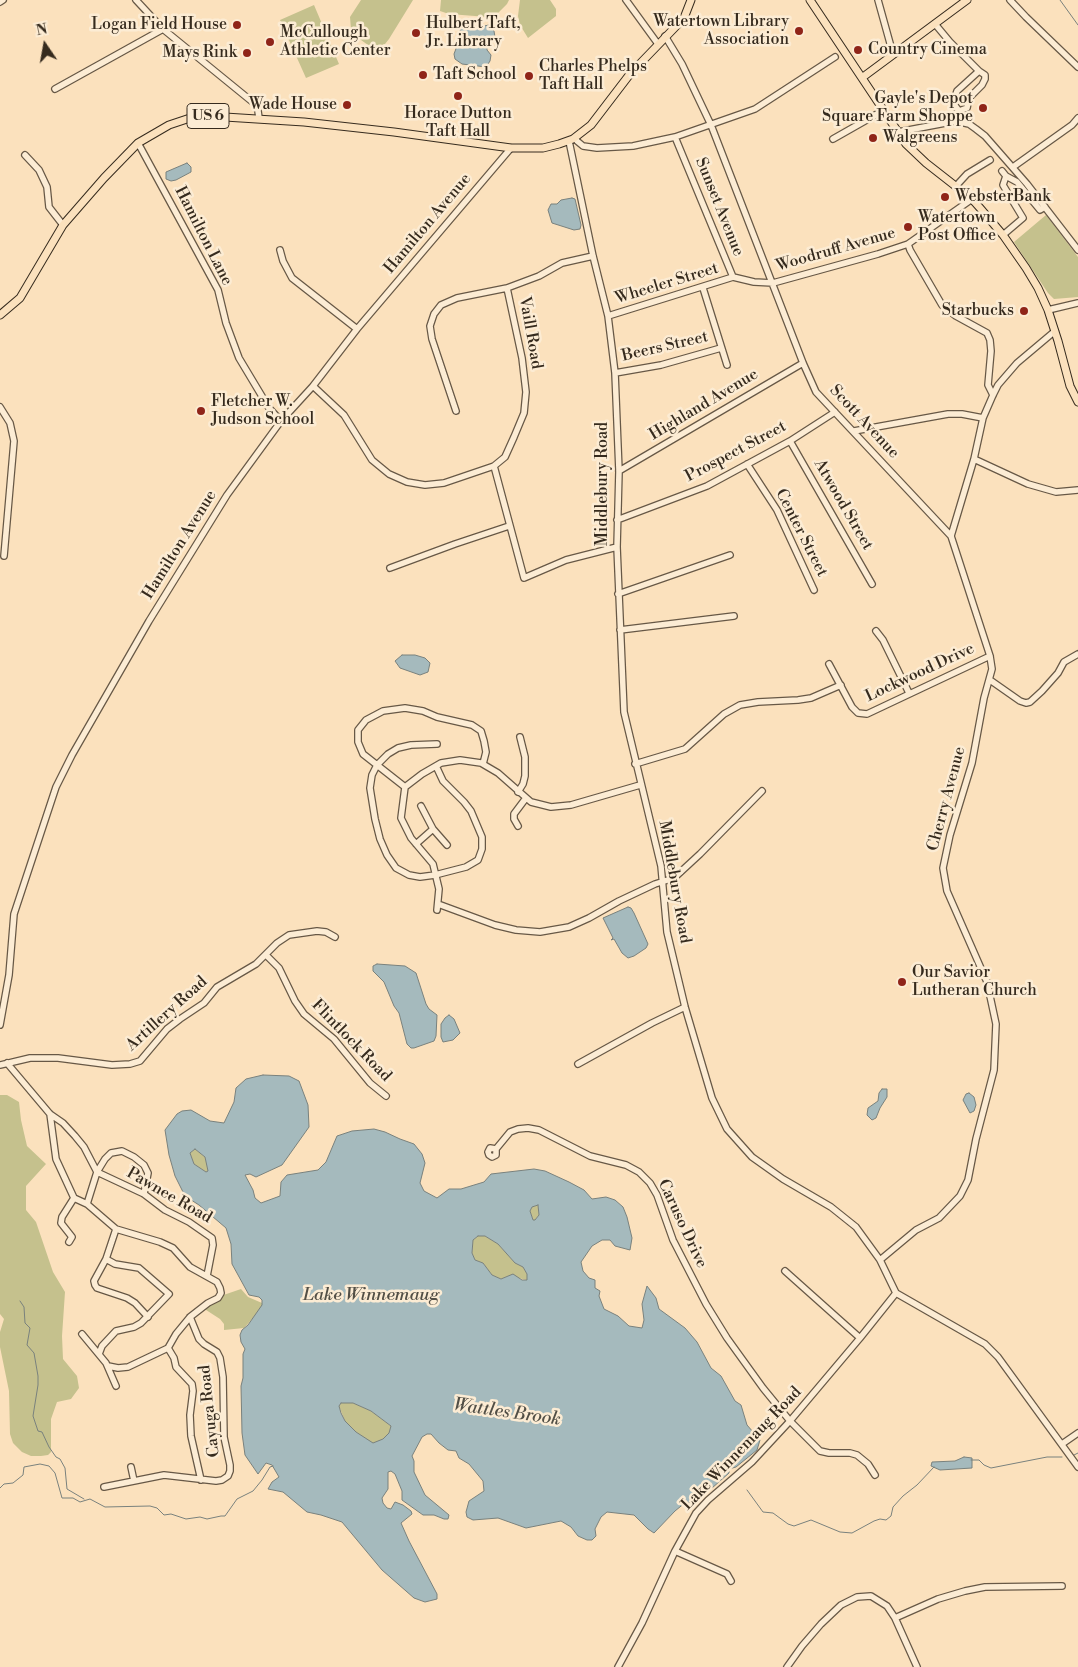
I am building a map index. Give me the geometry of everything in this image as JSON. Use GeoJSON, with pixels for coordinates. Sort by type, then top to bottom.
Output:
{"type":"FeatureCollection","features":[{"type":"Feature","properties":{"kind":"main road","name":"US 6"},"geometry":{"type":"LineString","coordinates":[[0,315],[20,298],[63,225],[104,178],[138,143],[169,125],[196,116],[259,118],[394,132],[511,148],[544,148],[577,142],[630,74],[684,18],[691,0]]}},
{"type":"Feature","properties":{"kind":"main road"},"geometry":{"type":"LineString","coordinates":[[810,0],[912,151],[972,199],[1003,235],[1032,277],[1048,310],[1070,386],[1078,402]]}},
{"type":"Feature","properties":{"kind":"main road"},"geometry":{"type":"LineString","coordinates":[[863,77],[967,0]]}},
{"type":"Feature","properties":{"kind":"main road","name":"US 6"},"geometry":{"type":"LineString","coordinates":[[569,143],[584,132]]}},
{"type":"Feature","properties":{"kind":"street"},"geometry":{"type":"LineString","coordinates":[[136,0],[163,29],[255,104],[259,118]]}},
{"type":"Feature","properties":{"kind":"street"},"geometry":{"type":"LineString","coordinates":[[626,0],[658,44]]}},
{"type":"Feature","properties":{"kind":"street"},"geometry":{"type":"LineString","coordinates":[[878,0],[893,54]]}},
{"type":"Feature","properties":{"kind":"street"},"geometry":{"type":"LineString","coordinates":[[1010,0],[1078,67]]}},
{"type":"Feature","properties":{"kind":"street"},"geometry":{"type":"LineString","coordinates":[[935,24],[950,42],[985,75],[982,85],[969,98],[967,108],[959,111]]}},
{"type":"Feature","properties":{"kind":"street"},"geometry":{"type":"LineString","coordinates":[[55,89],[163,29]]}},
{"type":"Feature","properties":{"kind":"street","name":"Woodruff Avenue"},"geometry":{"type":"LineString","coordinates":[[665,36],[682,64],[711,125],[773,283],[908,244],[972,199]]}},
{"type":"Feature","properties":{"kind":"street"},"geometry":{"type":"LineString","coordinates":[[577,142],[583,146],[597,148],[633,146],[675,137],[755,108],[835,57]]}},
{"type":"Feature","properties":{"kind":"street"},"geometry":{"type":"LineString","coordinates":[[959,111],[953,103],[957,91],[980,71]]}},
{"type":"Feature","properties":{"kind":"street"},"geometry":{"type":"LineString","coordinates":[[833,139],[884,110]]}},
{"type":"Feature","properties":{"kind":"street"},"geometry":{"type":"LineString","coordinates":[[956,121],[959,111]]}},
{"type":"Feature","properties":{"kind":"street"},"geometry":{"type":"LineString","coordinates":[[1013,167],[1072,125],[1078,118]]}},
{"type":"Feature","properties":{"kind":"street"},"geometry":{"type":"LineString","coordinates":[[898,132],[956,121],[976,128],[986,136],[1013,167],[1078,250]]}},
{"type":"Feature","properties":{"kind":"street","name":"Sunset Avenue"},"geometry":{"type":"LineString","coordinates":[[675,137],[733,278],[773,283]]}},
{"type":"Feature","properties":{"kind":"street","name":"Hamilton Lane"},"geometry":{"type":"LineString","coordinates":[[138,143],[218,290],[226,323],[239,358],[269,408],[281,421]]}},
{"type":"Feature","properties":{"kind":"street","name":"Middlebury Road"},"geometry":{"type":"LineString","coordinates":[[569,143],[592,256],[608,316],[615,373],[618,471],[618,594],[624,712],[658,855],[663,882],[664,914],[667,932],[685,1007],[712,1098],[727,1129],[740,1145],[762,1166],[846,1218],[880,1260],[896,1292]]}},
{"type":"Feature","properties":{"kind":"street","name":"Hamilton Avenue"},"geometry":{"type":"LineString","coordinates":[[0,1025],[9,975],[14,914],[56,787],[72,755],[149,621],[227,495],[281,421],[313,386],[357,329],[511,148]]}},
{"type":"Feature","properties":{"kind":"street"},"geometry":{"type":"LineString","coordinates":[[25,155],[39,170],[47,187],[49,207],[63,225]]}},
{"type":"Feature","properties":{"kind":"street"},"geometry":{"type":"LineString","coordinates":[[956,186],[967,174],[990,160]]}},
{"type":"Feature","properties":{"kind":"street"},"geometry":{"type":"LineString","coordinates":[[1003,235],[1023,218],[1003,185],[1004,174],[1017,182],[1040,210],[1046,208]]}},
{"type":"Feature","properties":{"kind":"street"},"geometry":{"type":"LineString","coordinates":[[908,244],[942,305],[956,316],[987,333],[991,351],[988,385],[993,395]]}},
{"type":"Feature","properties":{"kind":"street"},"geometry":{"type":"LineString","coordinates":[[280,250],[283,261],[292,278],[357,329]]}},
{"type":"Feature","properties":{"kind":"street","name":"Vaill Road"},"geometry":{"type":"LineString","coordinates":[[494,466],[505,456],[514,437],[524,413],[526,392],[522,358],[507,288],[539,276],[562,263],[592,256]]}},
{"type":"Feature","properties":{"kind":"street","name":"Wheeler Street"},"geometry":{"type":"LineString","coordinates":[[608,316],[733,278]]}},
{"type":"Feature","properties":{"kind":"street","name":"Scott Avenue"},"geometry":{"type":"LineString","coordinates":[[773,283],[816,392],[951,536]]}},
{"type":"Feature","properties":{"kind":"street"},"geometry":{"type":"LineString","coordinates":[[456,411],[432,339],[430,326],[434,314],[441,305],[456,298],[507,288]]}},
{"type":"Feature","properties":{"kind":"street"},"geometry":{"type":"LineString","coordinates":[[702,288],[727,365]]}},
{"type":"Feature","properties":{"kind":"street"},"geometry":{"type":"LineString","coordinates":[[1048,310],[1078,303]]}},
{"type":"Feature","properties":{"kind":"street"},"geometry":{"type":"LineString","coordinates":[[951,536],[974,459],[983,418],[998,385],[1017,363],[1055,331]]}},
{"type":"Feature","properties":{"kind":"street","name":"Beers Street"},"geometry":{"type":"LineString","coordinates":[[615,373],[661,365],[721,348]]}},
{"type":"Feature","properties":{"kind":"street","name":"Highland Avenue"},"geometry":{"type":"LineString","coordinates":[[618,471],[803,363]]}},
{"type":"Feature","properties":{"kind":"street"},"geometry":{"type":"LineString","coordinates":[[313,386],[344,416],[372,460],[389,474],[407,482],[424,486],[444,483],[494,466],[524,578],[566,560],[617,546]]}},
{"type":"Feature","properties":{"kind":"street"},"geometry":{"type":"LineString","coordinates":[[0,407],[10,423],[14,441],[4,556]]}},
{"type":"Feature","properties":{"kind":"street","name":"Prospect Street"},"geometry":{"type":"LineString","coordinates":[[617,520],[707,486],[790,441],[835,412]]}},
{"type":"Feature","properties":{"kind":"street"},"geometry":{"type":"LineString","coordinates":[[854,431],[948,414],[962,414],[983,418]]}},
{"type":"Feature","properties":{"kind":"street","name":"Atwood Street"},"geometry":{"type":"LineString","coordinates":[[790,441],[872,584]]}},
{"type":"Feature","properties":{"kind":"street"},"geometry":{"type":"LineString","coordinates":[[974,459],[1028,484],[1056,492],[1078,490]]}},
{"type":"Feature","properties":{"kind":"street","name":"Center Street"},"geometry":{"type":"LineString","coordinates":[[747,464],[777,510],[814,590]]}},
{"type":"Feature","properties":{"kind":"street"},"geometry":{"type":"LineString","coordinates":[[390,568],[509,526]]}},
{"type":"Feature","properties":{"kind":"street","name":"Cherry Avenue"},"geometry":{"type":"LineString","coordinates":[[880,1260],[916,1230],[938,1218],[960,1196],[968,1180],[976,1139],[994,1070],[996,1024],[987,982],[947,891],[943,868],[950,835],[972,763],[984,698],[992,669],[990,656],[951,536]]}},
{"type":"Feature","properties":{"kind":"street"},"geometry":{"type":"LineString","coordinates":[[618,594],[730,555]]}},
{"type":"Feature","properties":{"kind":"street"},"geometry":{"type":"LineString","coordinates":[[620,630],[734,616]]}},
{"type":"Feature","properties":{"kind":"street"},"geometry":{"type":"LineString","coordinates":[[876,631],[883,640],[908,693]]}},
{"type":"Feature","properties":{"kind":"street"},"geometry":{"type":"LineString","coordinates":[[990,680],[1020,701],[1030,702],[1042,691],[1064,662],[1078,654]]}},
{"type":"Feature","properties":{"kind":"street","name":"Lockwood Drive"},"geometry":{"type":"LineString","coordinates":[[829,664],[852,707],[858,713],[867,714],[908,693],[990,656]]}},
{"type":"Feature","properties":{"kind":"street"},"geometry":{"type":"LineString","coordinates":[[636,764],[685,749],[724,714],[740,705],[811,698],[841,685]]}},
{"type":"Feature","properties":{"kind":"street"},"geometry":{"type":"LineString","coordinates":[[406,787],[363,754],[358,742],[358,730],[366,720],[384,711],[406,708],[472,725],[480,731],[484,741],[486,752],[482,764]]}},
{"type":"Feature","properties":{"kind":"street"},"geometry":{"type":"LineString","coordinates":[[518,792],[525,776],[525,757],[520,737]]}},
{"type":"Feature","properties":{"kind":"street"},"geometry":{"type":"LineString","coordinates":[[436,766],[443,782],[471,811],[479,826],[482,849],[478,860],[466,867],[435,875],[420,877],[409,875],[396,868],[387,855],[380,839],[370,788],[372,775],[377,765],[388,754],[398,748],[424,743],[438,744]]}},
{"type":"Feature","properties":{"kind":"street"},"geometry":{"type":"LineString","coordinates":[[640,785],[571,805],[551,807],[531,802],[498,773],[482,764],[460,760],[441,763],[406,787],[400,818],[410,838],[433,864],[438,889],[437,907],[495,925],[525,931],[546,932],[580,923],[655,884],[674,878],[762,791]]}},
{"type":"Feature","properties":{"kind":"street"},"geometry":{"type":"LineString","coordinates":[[518,826],[514,819],[514,814],[526,798]]}},
{"type":"Feature","properties":{"kind":"street"},"geometry":{"type":"LineString","coordinates":[[421,806],[433,829],[447,845]]}},
{"type":"Feature","properties":{"kind":"street"},"geometry":{"type":"LineString","coordinates":[[416,844],[433,829]]}},
{"type":"Feature","properties":{"kind":"street","name":"Artillery Road"},"geometry":{"type":"LineString","coordinates":[[3,1064],[30,1058],[58,1058],[112,1065],[130,1064],[140,1061],[167,1029],[204,1003],[217,987],[256,964],[277,943],[289,935],[317,931],[326,932],[335,937]]}},
{"type":"Feature","properties":{"kind":"street","name":"Flintlock Road"},"geometry":{"type":"LineString","coordinates":[[266,954],[279,968],[295,1001],[304,1014],[334,1039],[370,1083],[386,1096]]}},
{"type":"Feature","properties":{"kind":"street"},"geometry":{"type":"LineString","coordinates":[[578,1064],[658,1019],[685,1007]]}},
{"type":"Feature","properties":{"kind":"street"},"geometry":{"type":"LineString","coordinates":[[3,1064],[50,1114],[75,1136],[84,1147],[97,1172]]}},
{"type":"Feature","properties":{"kind":"street"},"geometry":{"type":"LineString","coordinates":[[50,1114],[56,1159],[74,1198],[87,1204],[116,1229],[160,1242],[172,1248],[190,1267],[217,1282],[220,1288],[221,1293],[218,1298],[208,1302],[190,1317],[176,1334],[168,1348],[128,1366],[118,1368],[108,1366]]}},
{"type":"Feature","properties":{"kind":"street","name":"Caruso Drive"},"geometry":{"type":"LineString","coordinates":[[496,1149],[510,1132],[528,1128],[539,1130],[590,1156],[626,1165],[639,1172],[650,1182],[657,1194],[673,1240],[706,1304],[738,1352],[790,1421],[820,1451],[857,1455],[868,1464],[875,1475]]}},
{"type":"Feature","properties":{"kind":"street"},"geometry":{"type":"LineString","coordinates":[[87,1204],[97,1172],[104,1158],[111,1153],[122,1151],[144,1165],[148,1174],[144,1194]]}},
{"type":"Feature","properties":{"kind":"street","name":"Pawnee Road"},"geometry":{"type":"LineString","coordinates":[[97,1172],[144,1194],[165,1210],[189,1222],[212,1238],[213,1245],[207,1276]]}},
{"type":"Feature","properties":{"kind":"street"},"geometry":{"type":"LineString","coordinates":[[69,1242],[72,1238],[61,1223],[62,1217],[74,1198]]}},
{"type":"Feature","properties":{"kind":"street"},"geometry":{"type":"LineString","coordinates":[[116,1229],[106,1259],[94,1281],[95,1285],[98,1288],[135,1303],[148,1316]]}},
{"type":"Feature","properties":{"kind":"street"},"geometry":{"type":"LineString","coordinates":[[99,1354],[102,1346],[116,1331],[134,1327],[141,1323],[169,1294],[139,1268],[115,1264],[106,1259]]}},
{"type":"Feature","properties":{"kind":"street"},"geometry":{"type":"LineString","coordinates":[[785,1271],[860,1338]]}},
{"type":"Feature","properties":{"kind":"street"},"geometry":{"type":"LineString","coordinates":[[896,1292],[985,1344],[998,1357],[1078,1467]]}},
{"type":"Feature","properties":{"kind":"street","name":"Lake Winnemaug Road"},"geometry":{"type":"LineString","coordinates":[[618,1667],[642,1622],[675,1551],[696,1513],[708,1500],[752,1462],[790,1421],[896,1292]]}},
{"type":"Feature","properties":{"kind":"street","name":"Cayuga Road"},"geometry":{"type":"LineString","coordinates":[[104,1487],[164,1475],[201,1480],[222,1480],[228,1476],[230,1465],[224,1437],[223,1376],[220,1358],[217,1352],[199,1339],[190,1317]]}},
{"type":"Feature","properties":{"kind":"street"},"geometry":{"type":"LineString","coordinates":[[82,1334],[108,1366],[116,1386]]}},
{"type":"Feature","properties":{"kind":"street"},"geometry":{"type":"LineString","coordinates":[[168,1348],[174,1358],[176,1367],[192,1384],[191,1436],[201,1480]]}},
{"type":"Feature","properties":{"kind":"street"},"geometry":{"type":"LineString","coordinates":[[1062,1444],[1078,1433]]}},
{"type":"Feature","properties":{"kind":"street"},"geometry":{"type":"LineString","coordinates":[[131,1467],[134,1481]]}},
{"type":"Feature","properties":{"kind":"street"},"geometry":{"type":"LineString","coordinates":[[675,1551],[727,1574],[731,1581]]}},
{"type":"Feature","properties":{"kind":"street"},"geometry":{"type":"LineString","coordinates":[[895,1618],[938,1599],[978,1588],[1010,1585],[1062,1586]]}},
{"type":"Feature","properties":{"kind":"street"},"geometry":{"type":"LineString","coordinates":[[787,1667],[821,1624],[841,1605],[857,1597],[871,1596],[887,1606],[895,1618],[917,1667]]}},
{"type":"Feature","properties":{"kind":"shaded area"},"geometry":{"type":"Polygon","coordinates":[[[361,0],[413,0],[389,39],[385,44],[378,46],[368,45],[351,29],[350,17],[361,0]]]}},
{"type":"Feature","properties":{"kind":"shaded area"},"geometry":{"type":"Polygon","coordinates":[[[441,0],[509,0],[497,14],[488,17],[449,14],[440,11],[441,0]]]}},
{"type":"Feature","properties":{"kind":"shaded area"},"geometry":{"type":"Polygon","coordinates":[[[520,0],[550,0],[556,9],[556,16],[528,38],[520,25],[518,16],[520,0]]]}},
{"type":"Feature","properties":{"kind":"shaded area"},"geometry":{"type":"Polygon","coordinates":[[[314,5],[339,64],[306,78],[280,20],[314,5]]]}},
{"type":"Feature","properties":{"kind":"shaded area"},"geometry":{"type":"Polygon","coordinates":[[[1046,215],[1078,257],[1078,297],[1054,299],[1014,242],[1046,215]]]}},
{"type":"Feature","properties":{"kind":"shaded area"},"geometry":{"type":"Polygon","coordinates":[[[0,1095],[7,1095],[19,1102],[27,1146],[46,1164],[26,1186],[26,1210],[36,1222],[53,1272],[65,1292],[62,1336],[63,1359],[77,1376],[79,1388],[71,1399],[57,1402],[51,1419],[51,1452],[48,1455],[41,1456],[31,1456],[22,1452],[13,1443],[10,1434],[9,1391],[0,1347],[0,1332],[4,1319],[0,1314],[0,1095]]]}},
{"type":"Feature","properties":{"kind":"shaded area"},"geometry":{"type":"Polygon","coordinates":[[[195,1149],[205,1157],[209,1171],[206,1172],[194,1164],[190,1153],[195,1149]]]}},
{"type":"Feature","properties":{"kind":"shaded area"},"geometry":{"type":"Polygon","coordinates":[[[538,1205],[539,1215],[533,1220],[530,1211],[532,1207],[538,1205]]]}},
{"type":"Feature","properties":{"kind":"shaded area"},"geometry":{"type":"Polygon","coordinates":[[[478,1236],[485,1236],[498,1244],[515,1263],[523,1267],[527,1274],[527,1280],[509,1276],[501,1279],[492,1275],[483,1263],[475,1260],[472,1253],[473,1240],[478,1236]]]}},
{"type":"Feature","properties":{"kind":"shaded area"},"geometry":{"type":"Polygon","coordinates":[[[241,1289],[248,1297],[262,1303],[262,1308],[244,1328],[224,1330],[224,1324],[220,1319],[203,1308],[209,1300],[241,1289]]]}},
{"type":"Feature","properties":{"kind":"shaded area"},"geometry":{"type":"Polygon","coordinates":[[[341,1403],[353,1403],[371,1411],[391,1426],[389,1433],[383,1439],[373,1444],[356,1432],[345,1421],[339,1406],[341,1403]]]}},
{"type":"Feature","properties":{"kind":"water"},"geometry":{"type":"Polygon","coordinates":[[[466,24],[479,27],[489,25],[494,31],[495,37],[490,40],[487,46],[487,50],[491,55],[486,67],[462,64],[455,59],[454,54],[460,38],[460,31],[462,26],[466,24]]]}},
{"type":"Feature","properties":{"kind":"water"},"geometry":{"type":"Polygon","coordinates":[[[187,163],[191,167],[191,172],[176,180],[166,179],[166,172],[187,163]]]}},
{"type":"Feature","properties":{"kind":"water"},"geometry":{"type":"Polygon","coordinates":[[[575,199],[581,225],[580,229],[574,230],[552,223],[548,210],[551,204],[557,204],[561,200],[575,199]]]}},
{"type":"Feature","properties":{"kind":"water"},"geometry":{"type":"Polygon","coordinates":[[[402,655],[415,655],[425,658],[430,663],[428,672],[420,675],[400,668],[395,661],[402,655]]]}},
{"type":"Feature","properties":{"kind":"water"},"geometry":{"type":"Polygon","coordinates":[[[628,907],[634,913],[648,944],[646,948],[628,958],[622,953],[614,939],[611,940],[613,938],[603,918],[628,907]]]}},
{"type":"Feature","properties":{"kind":"water"},"geometry":{"type":"Polygon","coordinates":[[[377,964],[405,966],[416,973],[426,1004],[437,1015],[434,1041],[414,1048],[407,1044],[399,1013],[384,982],[373,971],[373,966],[377,964]]]}},
{"type":"Feature","properties":{"kind":"water"},"geometry":{"type":"Polygon","coordinates":[[[449,1015],[454,1019],[460,1033],[453,1040],[443,1042],[441,1024],[449,1015]]]}},
{"type":"Feature","properties":{"kind":"water","name":"Lake Winnemaug"},"geometry":{"type":"Polygon","coordinates":[[[263,1075],[289,1076],[299,1081],[308,1105],[309,1127],[282,1165],[256,1177],[250,1174],[245,1175],[255,1198],[261,1203],[280,1196],[281,1182],[287,1175],[318,1170],[326,1162],[337,1136],[352,1131],[374,1129],[414,1144],[422,1154],[425,1163],[420,1183],[424,1191],[437,1198],[449,1189],[461,1189],[484,1182],[491,1174],[534,1169],[545,1171],[569,1182],[584,1190],[592,1199],[606,1197],[615,1200],[623,1207],[627,1217],[632,1238],[630,1250],[615,1246],[610,1240],[602,1240],[592,1246],[581,1262],[583,1271],[589,1278],[595,1280],[595,1288],[600,1291],[599,1296],[604,1309],[618,1316],[629,1326],[642,1328],[644,1320],[642,1304],[647,1286],[656,1298],[659,1309],[685,1328],[697,1342],[711,1368],[721,1376],[735,1401],[741,1405],[747,1425],[760,1440],[757,1450],[736,1467],[729,1469],[729,1473],[703,1496],[692,1503],[686,1502],[654,1533],[634,1515],[607,1512],[601,1517],[595,1529],[596,1536],[592,1540],[587,1540],[578,1536],[571,1527],[561,1521],[526,1528],[498,1518],[473,1520],[467,1517],[466,1512],[469,1501],[484,1491],[483,1481],[469,1464],[459,1458],[456,1451],[448,1450],[431,1434],[427,1434],[422,1437],[412,1456],[414,1472],[425,1495],[449,1515],[448,1519],[434,1515],[423,1515],[402,1500],[402,1491],[395,1474],[391,1471],[388,1472],[388,1489],[382,1498],[387,1508],[391,1509],[395,1502],[403,1505],[412,1514],[401,1523],[437,1594],[437,1599],[425,1602],[414,1598],[382,1570],[342,1522],[307,1512],[283,1492],[268,1489],[272,1482],[279,1477],[272,1465],[266,1463],[258,1474],[245,1455],[242,1433],[241,1386],[245,1349],[240,1335],[262,1305],[262,1300],[259,1297],[249,1295],[232,1264],[231,1244],[226,1228],[199,1205],[185,1196],[175,1176],[165,1130],[177,1114],[182,1111],[191,1110],[210,1121],[224,1123],[234,1102],[236,1088],[246,1079],[263,1075]],[[195,1149],[190,1153],[194,1164],[206,1172],[208,1171],[205,1157],[195,1149]],[[538,1205],[532,1207],[530,1211],[533,1220],[535,1220],[539,1215],[538,1205]],[[478,1236],[473,1240],[472,1253],[475,1260],[483,1263],[492,1275],[501,1279],[513,1274],[522,1280],[527,1280],[527,1274],[523,1267],[515,1263],[498,1244],[485,1236],[478,1236]],[[341,1403],[339,1406],[345,1421],[356,1432],[373,1443],[383,1439],[389,1433],[391,1426],[371,1411],[353,1403],[341,1403]]]}},
{"type":"Feature","properties":{"kind":"water"},"geometry":{"type":"Polygon","coordinates":[[[882,1089],[887,1089],[887,1097],[876,1118],[872,1120],[867,1115],[868,1108],[878,1101],[879,1093],[882,1089]]]}},
{"type":"Feature","properties":{"kind":"water"},"geometry":{"type":"Polygon","coordinates":[[[969,1093],[974,1097],[976,1105],[974,1111],[970,1113],[963,1100],[966,1094],[969,1093]]]}},
{"type":"Feature","properties":{"kind":"water"},"geometry":{"type":"Polygon","coordinates":[[[964,1457],[972,1458],[972,1468],[940,1470],[931,1466],[932,1462],[955,1461],[964,1457]]]}},
{"type":"Feature","properties":{"kind":"waterway"},"geometry":{"type":"LineString","coordinates":[[1060,0],[1078,25]]}},
{"type":"Feature","properties":{"kind":"waterway"},"geometry":{"type":"LineString","coordinates":[[20,1301],[24,1307],[25,1323],[30,1328],[27,1345],[34,1353],[38,1376],[33,1416],[38,1431],[42,1432],[49,1447],[65,1468],[67,1489],[84,1499]]}},
{"type":"Feature","properties":{"kind":"waterway","name":"Wattles Brook"},"geometry":{"type":"LineString","coordinates":[[1074,1455],[1078,1453]]}},
{"type":"Feature","properties":{"kind":"waterway","name":"Wattles Brook"},"geometry":{"type":"LineString","coordinates":[[971,1460],[979,1460],[991,1468],[1047,1457],[1062,1457]]}},
{"type":"Feature","properties":{"kind":"waterway","name":"Wattles Brook"},"geometry":{"type":"LineString","coordinates":[[0,1488],[4,1484],[13,1483],[23,1475],[24,1467],[40,1464],[49,1466],[55,1473],[62,1498],[73,1498],[80,1502],[90,1499],[105,1507],[150,1506],[157,1508],[164,1515],[171,1514],[186,1519],[200,1517],[207,1519],[225,1516],[237,1499],[253,1491],[270,1467],[273,1466]]}},
{"type":"Feature","properties":{"kind":"waterway","name":"Wattles Brook"},"geometry":{"type":"LineString","coordinates":[[747,1490],[763,1512],[773,1513],[788,1524],[794,1526],[811,1520],[840,1532],[852,1533],[874,1521],[886,1520],[891,1516],[893,1507],[934,1467]]}},
{"type":"Feature","properties":{"kind":"place","name":"Logan Field House"},"geometry":{"type":"Point","coordinates":[237,25]}},
{"type":"Feature","properties":{"kind":"place","name":"Watertown Library Association"},"geometry":{"type":"Point","coordinates":[799,31]}},
{"type":"Feature","properties":{"kind":"place","name":"Hulbert Taft, Jr. Library"},"geometry":{"type":"Point","coordinates":[416,33]}},
{"type":"Feature","properties":{"kind":"place","name":"McCullough Athletic Center"},"geometry":{"type":"Point","coordinates":[270,42]}},
{"type":"Feature","properties":{"kind":"place","name":"Country Cinema"},"geometry":{"type":"Point","coordinates":[858,50]}},
{"type":"Feature","properties":{"kind":"place","name":"Mays Rink"},"geometry":{"type":"Point","coordinates":[247,53]}},
{"type":"Feature","properties":{"kind":"place","name":"Taft School"},"geometry":{"type":"Point","coordinates":[423,75]}},
{"type":"Feature","properties":{"kind":"place","name":"Charles Phelps Taft Hall"},"geometry":{"type":"Point","coordinates":[529,76]}},
{"type":"Feature","properties":{"kind":"place","name":"Horace Dutton Taft Hall"},"geometry":{"type":"Point","coordinates":[458,96]}},
{"type":"Feature","properties":{"kind":"place","name":"Wade House"},"geometry":{"type":"Point","coordinates":[347,105]}},
{"type":"Feature","properties":{"kind":"place","name":"Gayle's Depot Square Farm Shoppe"},"geometry":{"type":"Point","coordinates":[983,108]}},
{"type":"Feature","properties":{"kind":"place","name":"Walgreens"},"geometry":{"type":"Point","coordinates":[873,138]}},
{"type":"Feature","properties":{"kind":"place","name":"WebsterBank"},"geometry":{"type":"Point","coordinates":[945,197]}},
{"type":"Feature","properties":{"kind":"place","name":"Watertown Post Office"},"geometry":{"type":"Point","coordinates":[908,227]}},
{"type":"Feature","properties":{"kind":"place","name":"Starbucks"},"geometry":{"type":"Point","coordinates":[1024,311]}},
{"type":"Feature","properties":{"kind":"place","name":"Fletcher W. Judson School"},"geometry":{"type":"Point","coordinates":[201,411]}},
{"type":"Feature","properties":{"kind":"place","name":"Our Savior Lutheran Church"},"geometry":{"type":"Point","coordinates":[902,982]}}]}
